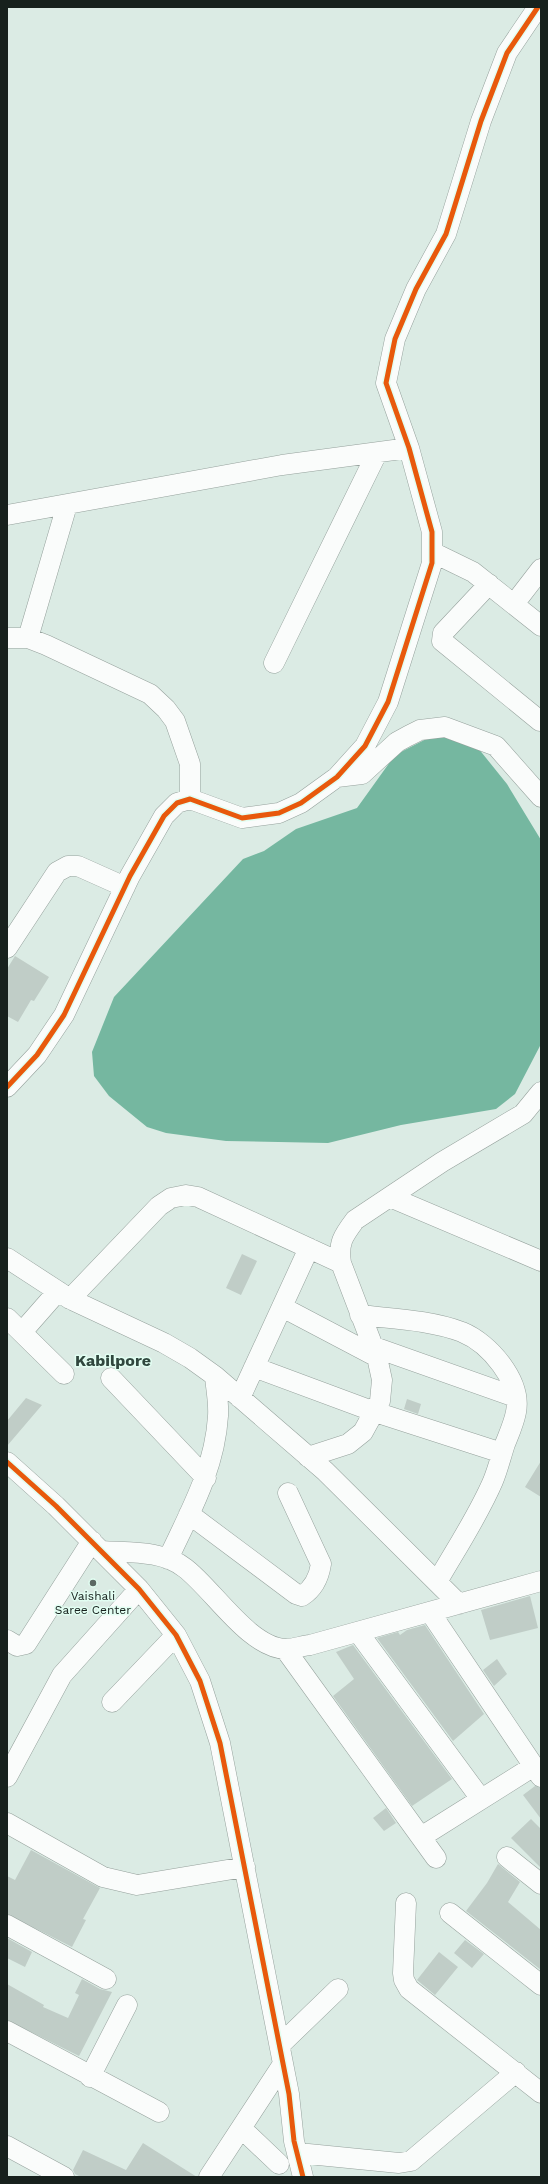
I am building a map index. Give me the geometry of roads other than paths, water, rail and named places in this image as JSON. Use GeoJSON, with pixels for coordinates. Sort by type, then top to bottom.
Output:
{"type":"FeatureCollection","features":[{"type":"Feature","properties":{"kind":"street"},"geometry":{"type":"LineString","coordinates":[[7,1087],[37,1055],[64,1015],[124,887],[164,816],[177,804],[190,799],[242,818],[259,817],[279,813],[301,803],[337,777],[365,746],[388,702],[424,593],[432,563],[432,532],[409,448],[386,383],[395,339],[416,288],[446,234],[482,121],[508,53],[538,7]]}},
{"type":"Feature","properties":{"kind":"street"},"geometry":{"type":"LineString","coordinates":[[7,515],[282,465],[409,448]]}},
{"type":"Feature","properties":{"kind":"street"},"geometry":{"type":"LineString","coordinates":[[274,663],[377,453]]}},
{"type":"Feature","properties":{"kind":"street"},"geometry":{"type":"LineString","coordinates":[[28,638],[67,505]]}},
{"type":"Feature","properties":{"kind":"street"},"geometry":{"type":"LineString","coordinates":[[432,552],[473,572],[541,626]]}},
{"type":"Feature","properties":{"kind":"street"},"geometry":{"type":"LineString","coordinates":[[514,604],[541,569]]}},
{"type":"Feature","properties":{"kind":"street"},"geometry":{"type":"LineString","coordinates":[[489,584],[443,633],[442,641],[540,721]]}},
{"type":"Feature","properties":{"kind":"street"},"geometry":{"type":"LineString","coordinates":[[7,638],[28,638],[46,644],[150,694],[166,709],[175,722],[190,764],[190,799]]}},
{"type":"Feature","properties":{"kind":"street"},"geometry":{"type":"LineString","coordinates":[[337,777],[362,774],[397,742],[420,730],[445,727],[496,746],[541,797]]}},
{"type":"Feature","properties":{"kind":"street"},"geometry":{"type":"LineString","coordinates":[[7,948],[57,872],[68,866],[78,866],[124,887]]}},
{"type":"Feature","properties":{"kind":"street"},"geometry":{"type":"LineString","coordinates":[[523,1114],[541,1092]]}},
{"type":"Feature","properties":{"kind":"street"},"geometry":{"type":"LineString","coordinates":[[308,1457],[348,1444],[363,1432],[375,1412],[380,1400],[382,1380],[376,1352],[360,1315],[341,1263],[339,1249],[345,1234],[355,1220],[442,1162],[541,1104]]}},
{"type":"Feature","properties":{"kind":"street"},"geometry":{"type":"LineString","coordinates":[[22,1332],[64,1295],[151,1213],[171,1198],[186,1195],[198,1197],[341,1263]]}},
{"type":"Feature","properties":{"kind":"street"},"geometry":{"type":"LineString","coordinates":[[390,1198],[541,1261]]}},
{"type":"Feature","properties":{"kind":"street"},"geometry":{"type":"LineString","coordinates":[[240,1398],[309,1248]]}},
{"type":"Feature","properties":{"kind":"street"},"geometry":{"type":"LineString","coordinates":[[7,1258],[64,1295],[164,1343],[190,1358],[215,1376],[325,1471],[459,1604]]}},
{"type":"Feature","properties":{"kind":"street"},"geometry":{"type":"LineString","coordinates":[[282,1307],[376,1352],[515,1397]]}},
{"type":"Feature","properties":{"kind":"street"},"geometry":{"type":"LineString","coordinates":[[360,1315],[430,1323],[462,1332],[484,1345],[499,1362],[510,1381],[515,1397],[516,1412],[493,1481],[480,1508],[437,1582]]}},
{"type":"Feature","properties":{"kind":"street"},"geometry":{"type":"LineString","coordinates":[[7,1318],[64,1374]]}},
{"type":"Feature","properties":{"kind":"street"},"geometry":{"type":"LineString","coordinates":[[254,1367],[375,1412],[502,1453]]}},
{"type":"Feature","properties":{"kind":"street"},"geometry":{"type":"LineString","coordinates":[[168,1559],[206,1478],[215,1444],[218,1414],[215,1376]]}},
{"type":"Feature","properties":{"kind":"street"},"geometry":{"type":"LineString","coordinates":[[111,1378],[206,1478]]}},
{"type":"Feature","properties":{"kind":"street"},"geometry":{"type":"LineString","coordinates":[[7,1462],[56,1506],[138,1589],[176,1635],[200,1681],[220,1743],[282,2055],[289,2094],[291,2165]]}},
{"type":"Feature","properties":{"kind":"street"},"geometry":{"type":"LineString","coordinates":[[189,1514],[296,1594],[302,1596],[310,1591],[320,1573],[321,1564],[288,1493]]}},
{"type":"Feature","properties":{"kind":"street"},"geometry":{"type":"LineString","coordinates":[[97,1546],[148,1554],[168,1559],[185,1568],[247,1630],[264,1642],[285,1649],[310,1645],[541,1581]]}},
{"type":"Feature","properties":{"kind":"street"},"geometry":{"type":"LineString","coordinates":[[7,1640],[17,1646],[26,1644],[97,1546]]}},
{"type":"Feature","properties":{"kind":"street"},"geometry":{"type":"LineString","coordinates":[[7,1777],[62,1675],[138,1589]]}},
{"type":"Feature","properties":{"kind":"street"},"geometry":{"type":"LineString","coordinates":[[421,1837],[481,1799],[538,1771],[430,1612]]}},
{"type":"Feature","properties":{"kind":"street"},"geometry":{"type":"LineString","coordinates":[[358,1632],[481,1799]]}},
{"type":"Feature","properties":{"kind":"street"},"geometry":{"type":"LineString","coordinates":[[112,1702],[176,1635]]}},
{"type":"Feature","properties":{"kind":"street"},"geometry":{"type":"LineString","coordinates":[[285,1649],[436,1858]]}},
{"type":"Feature","properties":{"kind":"street"},"geometry":{"type":"LineString","coordinates":[[7,1823],[103,1877],[137,1885],[245,1867]]}},
{"type":"Feature","properties":{"kind":"street"},"geometry":{"type":"LineString","coordinates":[[507,1857],[541,1884]]}},
{"type":"Feature","properties":{"kind":"street"},"geometry":{"type":"LineString","coordinates":[[406,1903],[404,1980],[409,1989],[541,2093]]}},
{"type":"Feature","properties":{"kind":"street"},"geometry":{"type":"LineString","coordinates":[[450,1913],[541,1985]]}},
{"type":"Feature","properties":{"kind":"street"},"geometry":{"type":"LineString","coordinates":[[7,1925],[106,1979]]}},
{"type":"Feature","properties":{"kind":"street"},"geometry":{"type":"LineString","coordinates":[[208,2177],[241,2128],[282,2055],[338,1989]]}},
{"type":"Feature","properties":{"kind":"street"},"geometry":{"type":"LineString","coordinates":[[90,2077],[127,2005]]}},
{"type":"Feature","properties":{"kind":"street"},"geometry":{"type":"LineString","coordinates":[[7,2031],[90,2077],[159,2112]]}},
{"type":"Feature","properties":{"kind":"street"},"geometry":{"type":"LineString","coordinates":[[241,2128],[291,2165],[399,2163],[411,2161],[516,2072]]}},
{"type":"Feature","properties":{"kind":"street"},"geometry":{"type":"LineString","coordinates":[[7,2146],[64,2177]]}},
{"type":"Feature","properties":{"kind":"place","name":"Vaishali Saree Center"},"geometry":{"type":"Point","coordinates":[93,1583]}},
{"type":"Feature","properties":{"kind":"district","name":"Kabilpore"},"geometry":{"type":"Point","coordinates":[113,1360]}}]}
